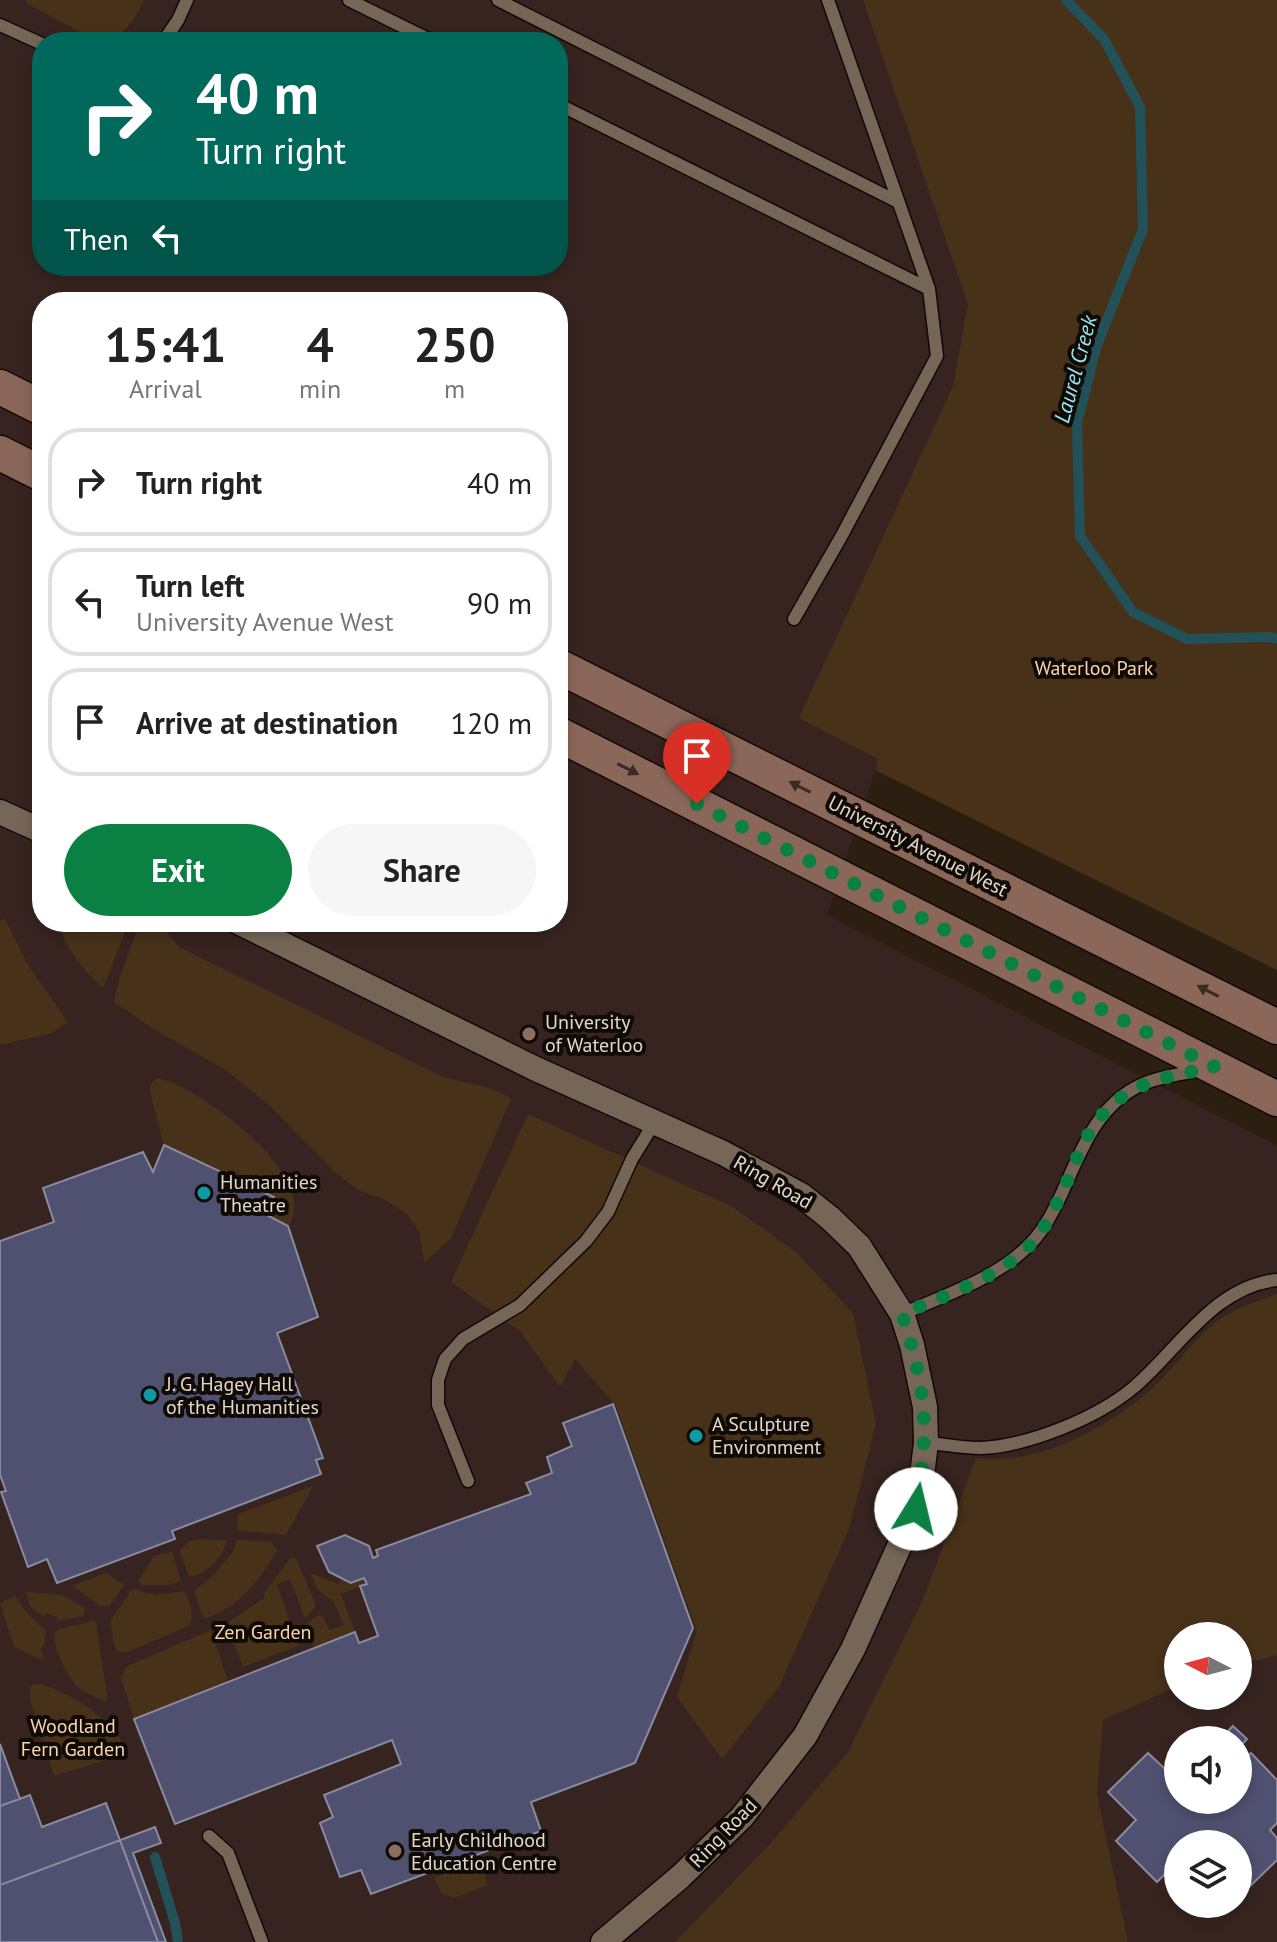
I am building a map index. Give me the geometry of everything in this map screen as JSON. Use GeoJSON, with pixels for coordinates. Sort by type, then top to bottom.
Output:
{"type":"FeatureCollection","features":[{"type":"Feature","properties":{"kind":"main road"},"geometry":{"type":"LineString","coordinates":[[0,387],[32,403]]}},
{"type":"Feature","properties":{"kind":"main road"},"geometry":{"type":"LineString","coordinates":[[0,453],[32,469]]}},
{"type":"Feature","properties":{"kind":"main road","name":"University Avenue West"},"geometry":{"type":"LineString","coordinates":[[568,671],[1277,1027]]}},
{"type":"Feature","properties":{"kind":"main road"},"geometry":{"type":"LineString","coordinates":[[568,739],[1277,1099]]}},
{"type":"Feature","properties":{"kind":"street"},"geometry":{"type":"LineString","coordinates":[[0,812],[32,826]]}},
{"type":"Feature","properties":{"kind":"street","name":"Ring Road"},"geometry":{"type":"LineString","coordinates":[[258,932],[536,1069],[723,1153],[801,1195],[859,1246],[902,1314],[925,1407],[926,1443],[916,1509],[853,1649],[805,1736],[742,1817],[680,1877],[603,1942]]}},
{"type":"Feature","properties":{"kind":"lane"},"geometry":{"type":"LineString","coordinates":[[170,32],[187,0]]}},
{"type":"Feature","properties":{"kind":"lane"},"geometry":{"type":"LineString","coordinates":[[349,0],[414,32]]}},
{"type":"Feature","properties":{"kind":"lane"},"geometry":{"type":"LineString","coordinates":[[498,0],[561,32]]}},
{"type":"Feature","properties":{"kind":"lane"},"geometry":{"type":"LineString","coordinates":[[794,619],[937,356],[929,289],[828,0]]}},
{"type":"Feature","properties":{"kind":"lane"},"geometry":{"type":"LineString","coordinates":[[0,25],[32,39]]}},
{"type":"Feature","properties":{"kind":"lane"},"geometry":{"type":"LineString","coordinates":[[568,35],[898,202]]}},
{"type":"Feature","properties":{"kind":"lane"},"geometry":{"type":"LineString","coordinates":[[568,109],[929,289]]}},
{"type":"Feature","properties":{"kind":"lane"},"geometry":{"type":"LineString","coordinates":[[902,1314],[1007,1264],[1027,1249],[1054,1210],[1089,1133],[1113,1103],[1141,1084],[1215,1067]]}},
{"type":"Feature","properties":{"kind":"lane"},"geometry":{"type":"LineString","coordinates":[[468,1481],[438,1405],[438,1380],[445,1359],[463,1339],[520,1305],[586,1241],[608,1212],[632,1159],[654,1123]]}},
{"type":"Feature","properties":{"kind":"lane"},"geometry":{"type":"LineString","coordinates":[[926,1443],[981,1448],[1030,1437],[1078,1420],[1105,1407],[1134,1387],[1180,1338],[1220,1305],[1244,1289],[1277,1280]]}},
{"type":"Feature","properties":{"kind":"lane"},"geometry":{"type":"LineString","coordinates":[[209,1836],[228,1853],[262,1942]]}},
{"type":"Feature","properties":{"kind":"shaded area","name":"University of Waterloo"},"geometry":{"type":"Polygon","coordinates":[[[0,0],[863,0],[998,318],[875,770],[827,915],[1277,1146],[1277,1942],[0,1942],[0,0]]]}},
{"type":"Feature","properties":{"kind":"green space"},"geometry":{"type":"Polygon","coordinates":[[[26,0],[144,0],[122,32],[80,32],[28,4],[26,0]]]}},
{"type":"Feature","properties":{"kind":"green space","name":"Waterloo Park"},"geometry":{"type":"Polygon","coordinates":[[[863,0],[1277,0],[1277,970],[875,770],[878,759],[799,718],[953,386],[968,304],[863,0]]]}},
{"type":"Feature","properties":{"kind":"green space"},"geometry":{"type":"Polygon","coordinates":[[[5,919],[28,965],[68,1022],[52,1033],[0,1045],[0,921],[5,919]]]}},
{"type":"Feature","properties":{"kind":"green space"},"geometry":{"type":"Polygon","coordinates":[[[62,932],[125,932],[103,988],[65,941],[62,932]]]}},
{"type":"Feature","properties":{"kind":"green space"},"geometry":{"type":"Polygon","coordinates":[[[136,932],[167,932],[179,947],[439,1075],[494,1090],[511,1099],[451,1238],[424,1263],[420,1233],[407,1214],[385,1200],[358,1190],[338,1175],[267,1103],[224,1069],[155,1030],[114,1002],[136,932]]]}},
{"type":"Feature","properties":{"kind":"green space"},"geometry":{"type":"Polygon","coordinates":[[[158,1078],[201,1098],[227,1116],[273,1160],[288,1184],[294,1206],[288,1226],[265,1214],[273,1196],[164,1145],[150,1091],[158,1078]]]}},
{"type":"Feature","properties":{"kind":"green space"},"geometry":{"type":"Polygon","coordinates":[[[528,1114],[731,1206],[796,1252],[853,1313],[876,1424],[849,1529],[779,1687],[722,1759],[677,1697],[697,1631],[616,1406],[575,1359],[560,1387],[521,1332],[451,1282],[528,1114]]]}},
{"type":"Feature","properties":{"kind":"green space"},"geometry":{"type":"Polygon","coordinates":[[[1277,1294],[1277,1655],[1252,1660],[1252,1622],[1164,1622],[1164,1692],[1103,1720],[1097,1794],[1128,1942],[675,1942],[771,1843],[848,1752],[925,1595],[976,1458],[1020,1457],[1042,1452],[1105,1423],[1152,1389],[1199,1337],[1220,1319],[1277,1294]]]}},
{"type":"Feature","properties":{"kind":"green space"},"geometry":{"type":"Polygon","coordinates":[[[313,1486],[286,1535],[237,1530],[238,1514],[313,1486]]]}},
{"type":"Feature","properties":{"kind":"green space"},"geometry":{"type":"Polygon","coordinates":[[[227,1540],[213,1564],[202,1573],[189,1576],[179,1551],[189,1541],[227,1540]]]}},
{"type":"Feature","properties":{"kind":"green space"},"geometry":{"type":"Polygon","coordinates":[[[237,1540],[271,1542],[277,1550],[240,1599],[219,1613],[203,1617],[194,1591],[213,1576],[232,1553],[237,1540]]]}},
{"type":"Feature","properties":{"kind":"green space"},"geometry":{"type":"Polygon","coordinates":[[[172,1552],[181,1581],[168,1585],[142,1585],[138,1581],[154,1556],[172,1552]]]}},
{"type":"Feature","properties":{"kind":"green space","name":"Zen Garden"},"geometry":{"type":"Polygon","coordinates":[[[291,1557],[296,1558],[315,1608],[305,1618],[290,1580],[277,1584],[298,1646],[243,1667],[226,1624],[264,1598],[265,1592],[291,1557]]]}},
{"type":"Feature","properties":{"kind":"green space"},"geometry":{"type":"Polygon","coordinates":[[[106,1573],[124,1585],[109,1607],[101,1606],[72,1586],[106,1573]]]}},
{"type":"Feature","properties":{"kind":"green space"},"geometry":{"type":"Polygon","coordinates":[[[310,1573],[338,1584],[341,1579],[351,1583],[364,1578],[367,1584],[341,1594],[355,1632],[314,1648],[306,1624],[319,1615],[329,1630],[343,1625],[334,1602],[318,1590],[310,1573]]]}},
{"type":"Feature","properties":{"kind":"green space"},"geometry":{"type":"Polygon","coordinates":[[[132,1589],[156,1595],[185,1591],[192,1613],[189,1626],[125,1653],[119,1652],[115,1648],[110,1622],[132,1589]]]}},
{"type":"Feature","properties":{"kind":"green space"},"geometry":{"type":"Polygon","coordinates":[[[26,1592],[62,1595],[85,1608],[83,1616],[57,1621],[57,1617],[46,1613],[44,1617],[30,1606],[26,1592]]]}},
{"type":"Feature","properties":{"kind":"green space"},"geometry":{"type":"Polygon","coordinates":[[[15,1596],[46,1631],[44,1645],[40,1649],[45,1661],[14,1647],[0,1603],[15,1596]]]}},
{"type":"Feature","properties":{"kind":"green space"},"geometry":{"type":"Polygon","coordinates":[[[96,1622],[108,1702],[78,1687],[65,1669],[56,1646],[55,1633],[59,1629],[96,1622]]]}},
{"type":"Feature","properties":{"kind":"green space"},"geometry":{"type":"Polygon","coordinates":[[[211,1630],[228,1681],[134,1719],[121,1677],[127,1666],[211,1630]]]}},
{"type":"Feature","properties":{"kind":"green space","name":"Woodland Fern Garden"},"geometry":{"type":"Polygon","coordinates":[[[34,1684],[65,1694],[100,1716],[117,1733],[126,1754],[54,1776],[30,1699],[30,1687],[34,1684]]]}},
{"type":"Feature","properties":{"kind":"green space"},"geometry":{"type":"Polygon","coordinates":[[[478,1860],[488,1885],[454,1898],[442,1894],[434,1878],[478,1860]]]}},
{"type":"Feature","properties":{"kind":"building","name":"J. G. Hagey Hall of the Humanities"},"geometry":{"type":"Polygon","coordinates":[[[164,1145],[274,1197],[265,1214],[288,1226],[318,1317],[277,1333],[323,1458],[316,1460],[321,1474],[172,1531],[175,1539],[57,1583],[47,1559],[28,1567],[1,1492],[6,1491],[0,1475],[0,1241],[54,1222],[43,1188],[143,1152],[153,1172],[164,1145]]]}},
{"type":"Feature","properties":{"kind":"building"},"geometry":{"type":"Polygon","coordinates":[[[613,1404],[693,1628],[635,1763],[531,1802],[541,1831],[371,1894],[361,1870],[340,1877],[320,1823],[333,1817],[324,1795],[401,1764],[392,1740],[175,1824],[134,1719],[355,1632],[359,1643],[378,1636],[360,1586],[367,1584],[364,1578],[351,1583],[329,1572],[317,1546],[345,1535],[369,1546],[373,1558],[378,1556],[376,1550],[531,1494],[526,1483],[552,1473],[547,1457],[572,1446],[563,1423],[613,1404]]]}},
{"type":"Feature","properties":{"kind":"building"},"geometry":{"type":"Polygon","coordinates":[[[0,1744],[20,1799],[0,1806],[0,1744]]]}},
{"type":"Feature","properties":{"kind":"building"},"geometry":{"type":"Polygon","coordinates":[[[1148,1753],[1164,1768],[1164,1814],[1252,1814],[1252,1754],[1277,1780],[1277,1823],[1270,1830],[1277,1838],[1277,1860],[1252,1884],[1252,1830],[1164,1830],[1164,1875],[1157,1882],[1116,1841],[1136,1820],[1108,1792],[1148,1753]]]}},
{"type":"Feature","properties":{"kind":"building"},"geometry":{"type":"Polygon","coordinates":[[[30,1795],[42,1827],[106,1803],[158,1942],[0,1942],[0,1806],[30,1795]]]}},
{"type":"Feature","properties":{"kind":"building"},"geometry":{"type":"Polygon","coordinates":[[[155,1827],[161,1843],[133,1853],[166,1942],[0,1942],[0,1885],[155,1827]]]}},
{"type":"Feature","properties":{"kind":"waterway","name":"Laurel Creek"},"geometry":{"type":"LineString","coordinates":[[1066,0],[1104,39],[1140,107],[1143,229],[1097,345],[1077,423],[1080,536],[1133,612],[1187,639],[1277,639]]}},
{"type":"Feature","properties":{"kind":"waterway"},"geometry":{"type":"LineString","coordinates":[[155,1857],[178,1942]]}},
{"type":"Feature","properties":{"kind":"place","name":"University of Waterloo"},"geometry":{"type":"Point","coordinates":[529,1034]}},
{"type":"Feature","properties":{"kind":"place","name":"Humanities Theatre"},"geometry":{"type":"Point","coordinates":[204,1193]}},
{"type":"Feature","properties":{"kind":"place","name":"J. G. Hagey Hall of the Humanities"},"geometry":{"type":"Point","coordinates":[150,1395]}},
{"type":"Feature","properties":{"kind":"place","name":"A Sculpture Environment"},"geometry":{"type":"Point","coordinates":[696,1436]}},
{"type":"Feature","properties":{"kind":"place","name":"Early Childhood Education Centre"},"geometry":{"type":"Point","coordinates":[395,1851]}},
{"type":"Feature","properties":{"kind":"route"},"geometry":{"type":"LineString","coordinates":[[697,804],[1215,1067],[1141,1084],[1113,1103],[1089,1133],[1054,1210],[1027,1249],[1007,1264],[902,1314],[925,1407],[926,1443],[916,1509]]}}]}
